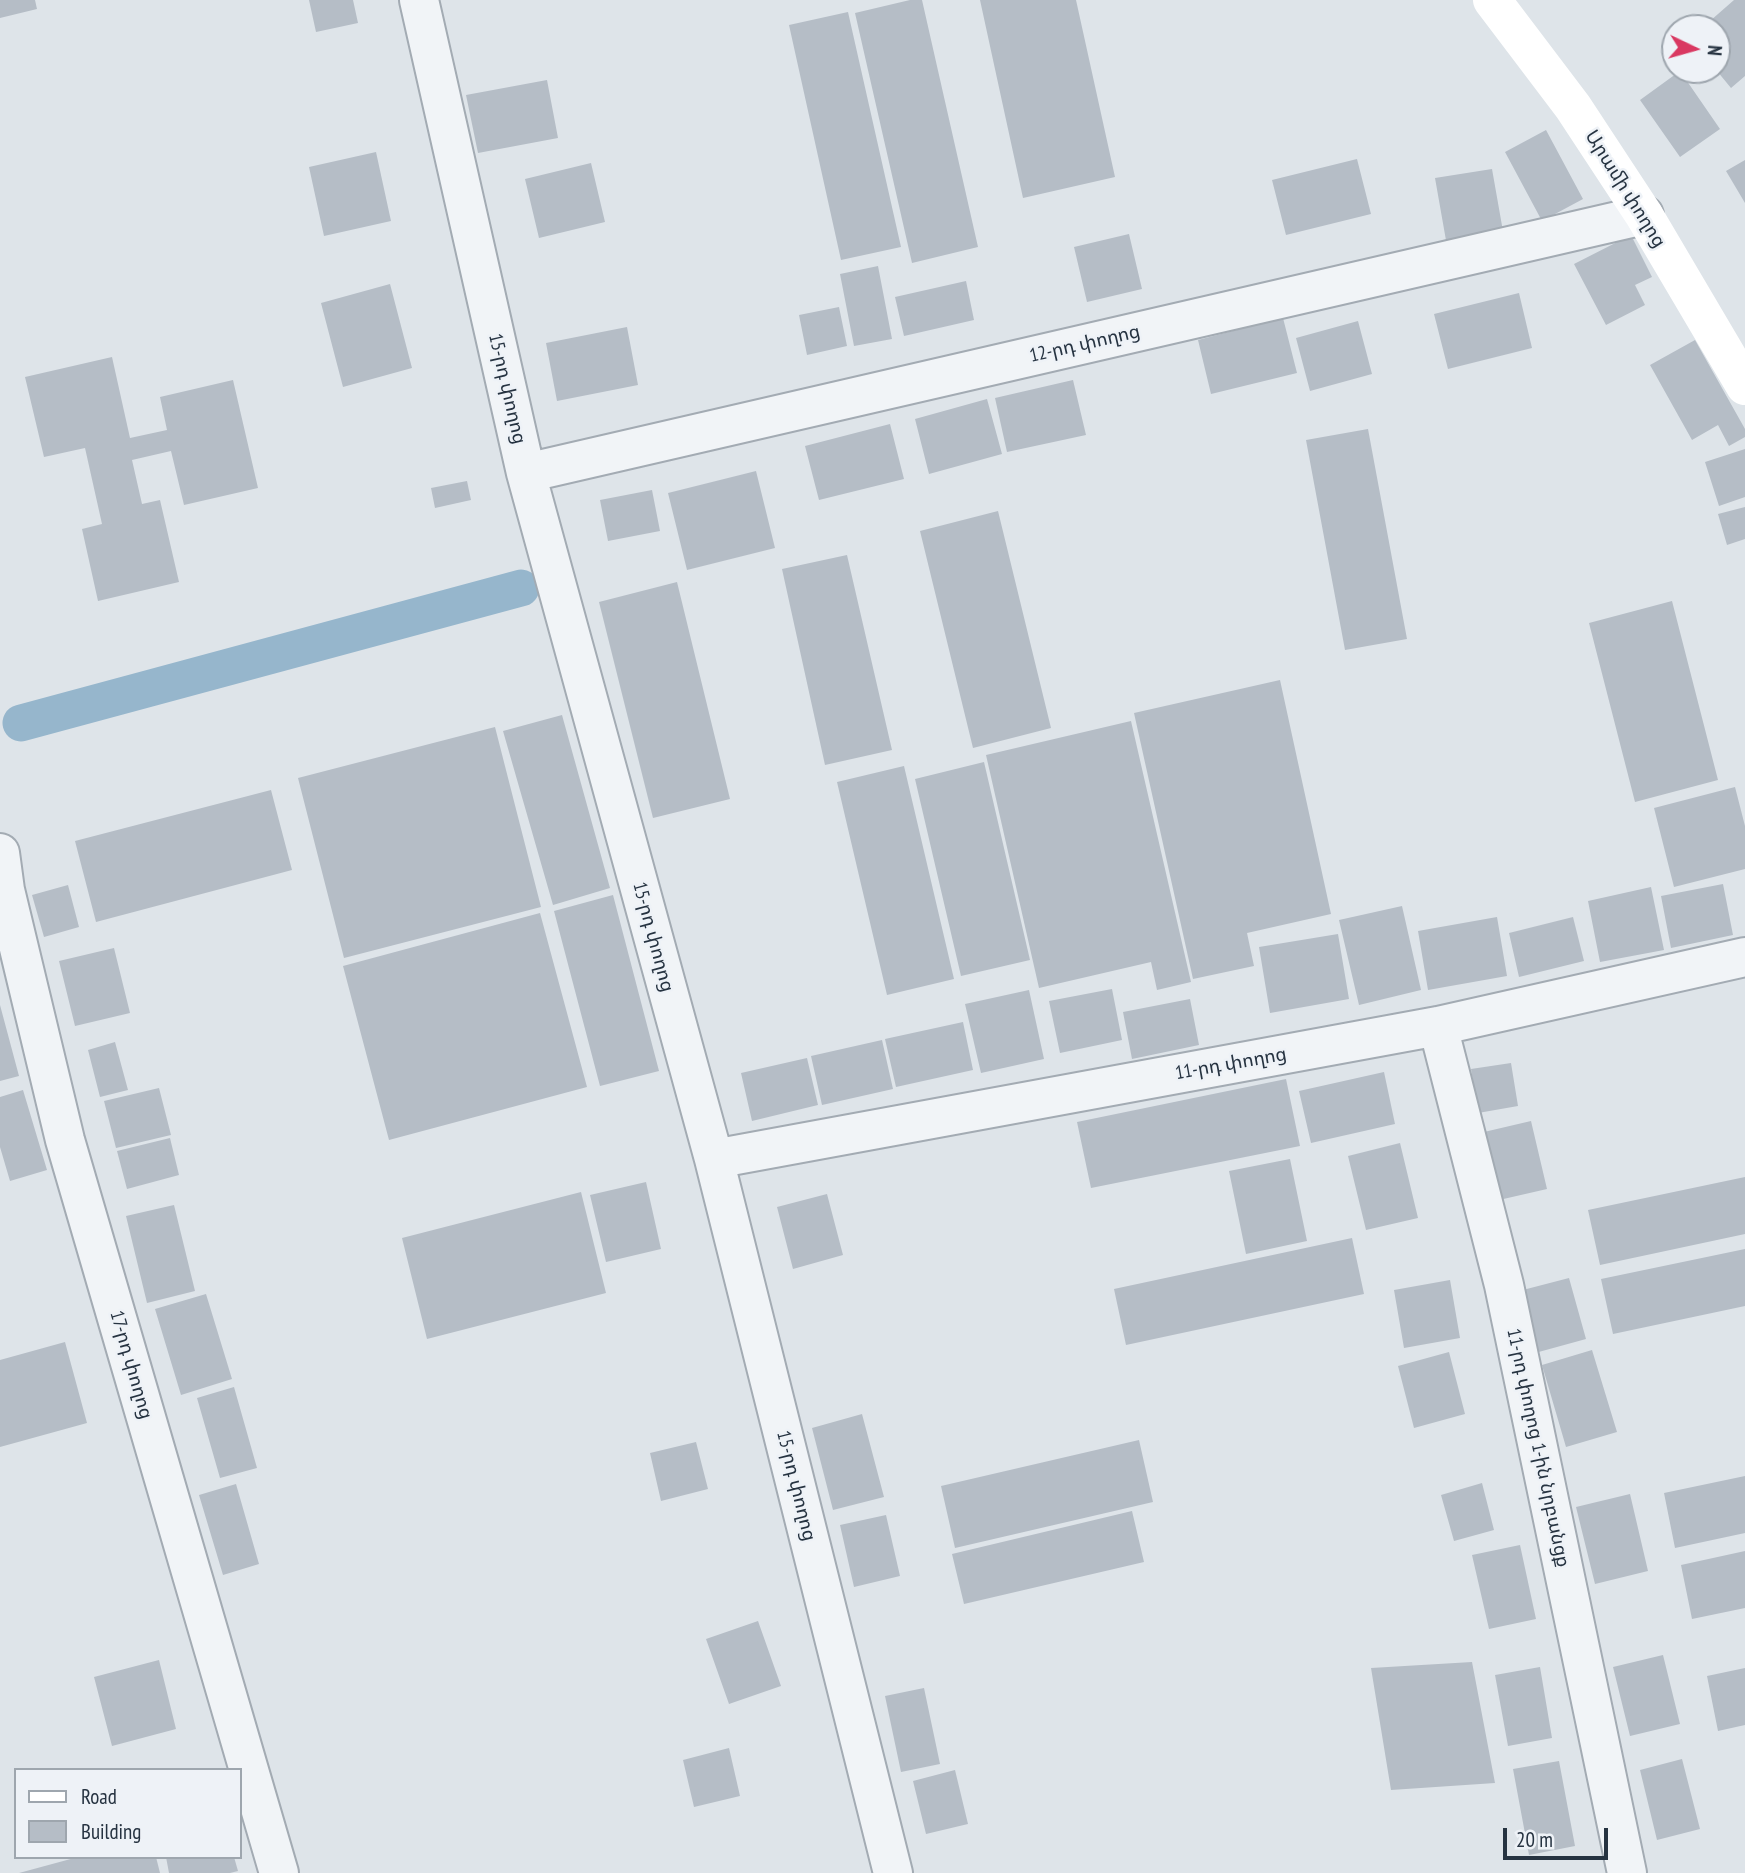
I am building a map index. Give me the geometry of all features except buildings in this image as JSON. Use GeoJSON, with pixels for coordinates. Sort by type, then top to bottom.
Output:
{"type":"FeatureCollection","features":[{"type":"Feature","properties":{"kind":"main road","name":"Արամի փողոց"},"geometry":{"type":"LineString","coordinates":[[1492,0],[1573,107],[1644,215],[1745,386]]}},
{"type":"Feature","properties":{"kind":"street","name":"15-րդ փողոց"},"geometry":{"type":"LineString","coordinates":[[419,0],[526,473],[714,1159],[893,1873]]}},
{"type":"Feature","properties":{"kind":"street","name":"12-րդ փողոց"},"geometry":{"type":"LineString","coordinates":[[526,473],[1644,215]]}},
{"type":"Feature","properties":{"kind":"street","name":"17-րդ փողոց"},"geometry":{"type":"LineString","coordinates":[[0,853],[5,890],[65,1140],[279,1873]]}},
{"type":"Feature","properties":{"kind":"street","name":"11-րդ փողոց"},"geometry":{"type":"LineString","coordinates":[[714,1159],[1438,1026],[1745,957]]}},
{"type":"Feature","properties":{"kind":"street","name":"11-րդ փողոց 1-ին նրբանցք"},"geometry":{"type":"LineString","coordinates":[[1438,1026],[1504,1285],[1626,1873]]}},
{"type":"Feature","properties":{"kind":"waterway"},"geometry":{"type":"LineString","coordinates":[[21,723],[521,588]]}}]}
